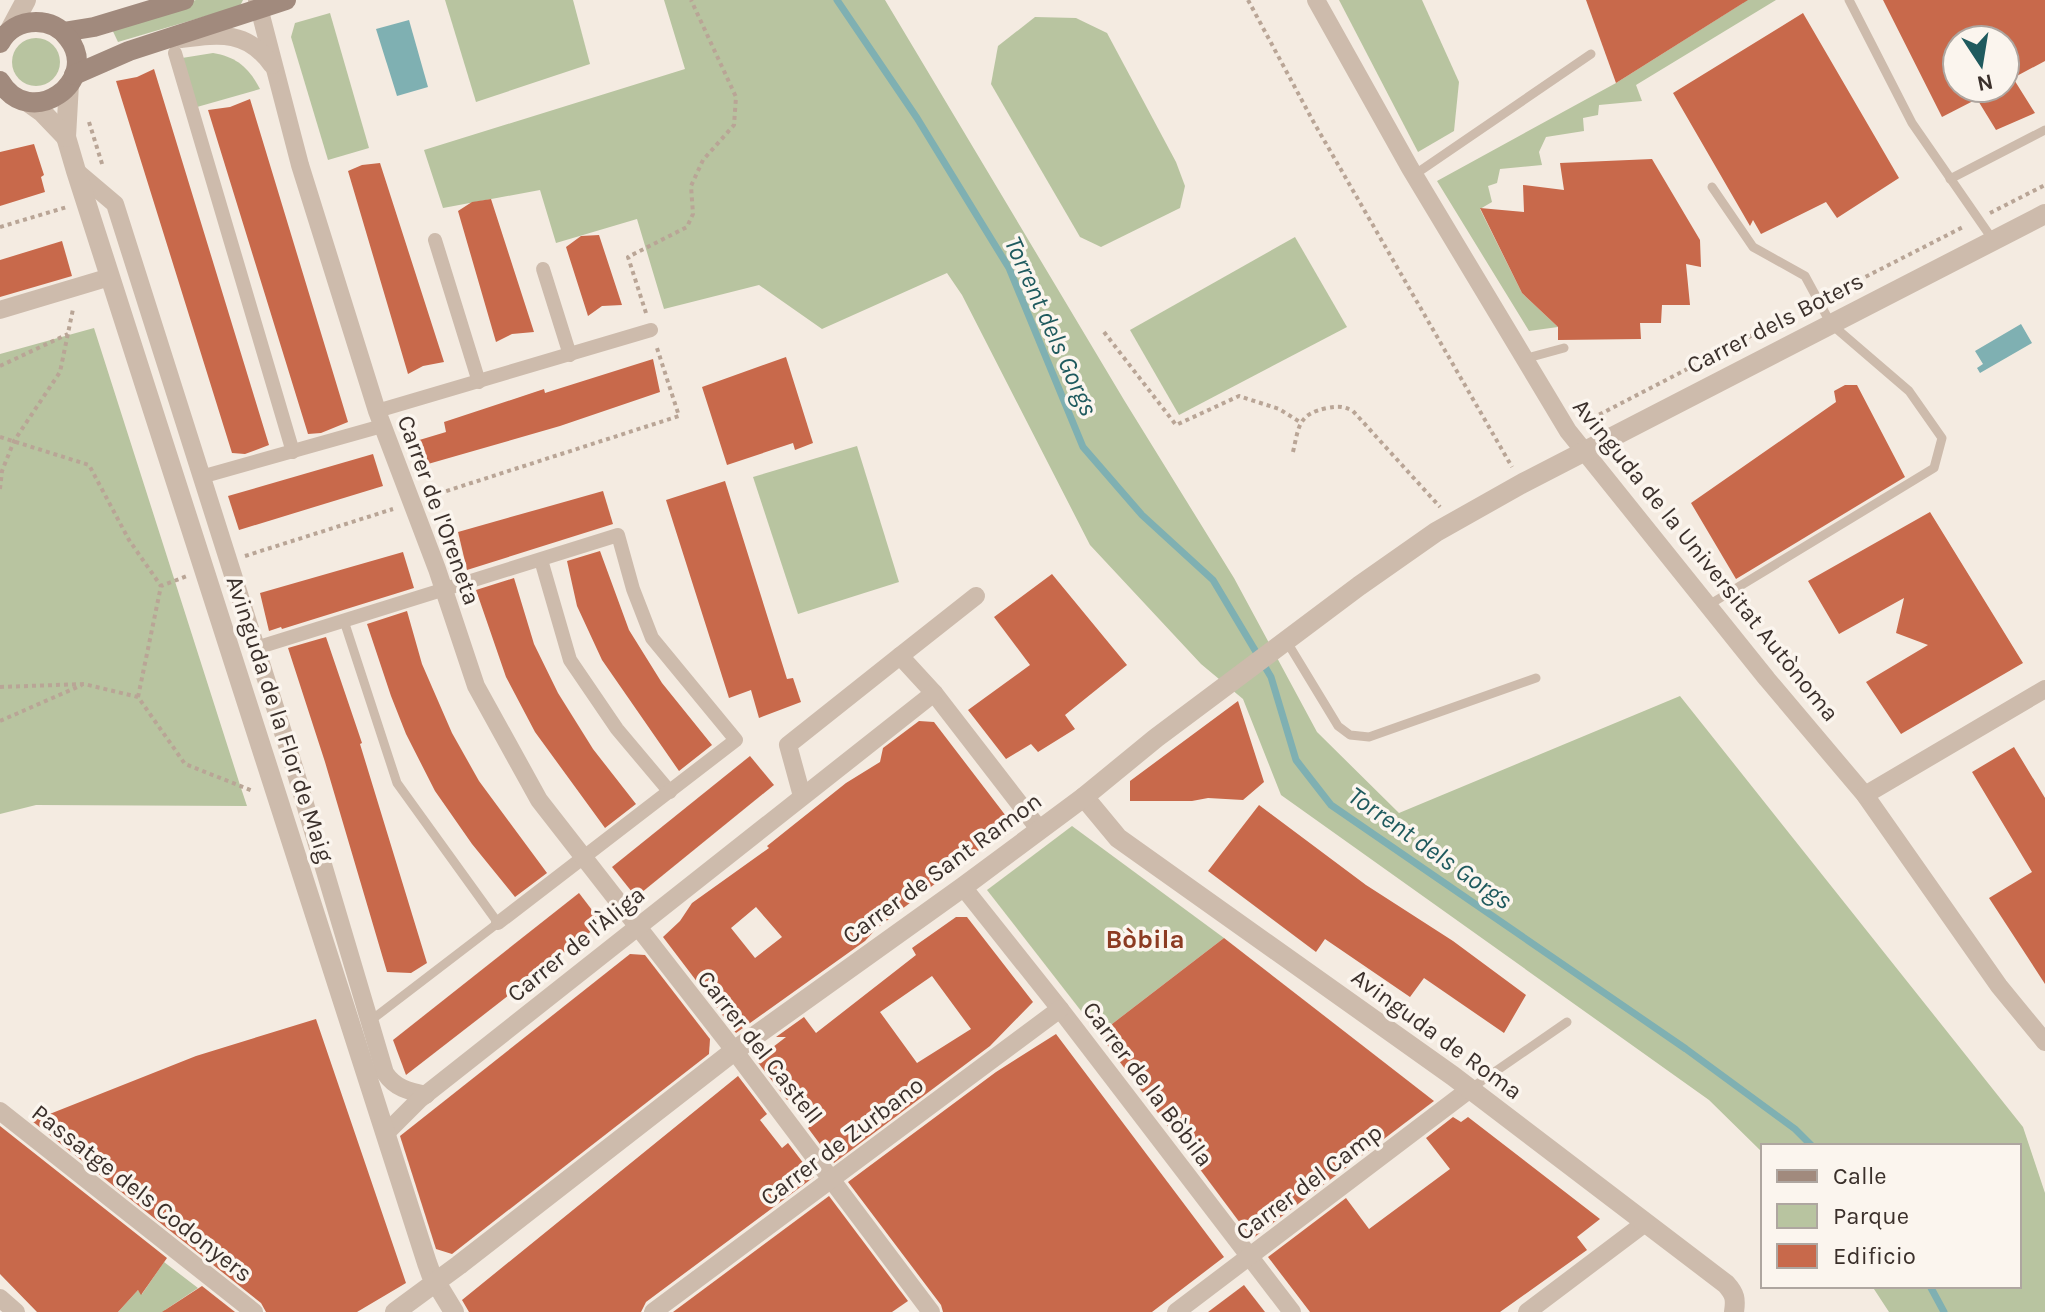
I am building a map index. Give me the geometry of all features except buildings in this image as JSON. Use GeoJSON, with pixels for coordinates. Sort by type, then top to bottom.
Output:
{"type":"FeatureCollection","features":[{"type":"Feature","properties":{"kind":"main road"},"geometry":{"type":"LineString","coordinates":[[63,32],[94,27],[184,0]]}},
{"type":"Feature","properties":{"kind":"main road"},"geometry":{"type":"LineString","coordinates":[[9,92],[47,101],[58,96],[72,79],[104,60],[258,4],[286,0]]}},
{"type":"Feature","properties":{"kind":"main road"},"geometry":{"type":"LineString","coordinates":[[5,37],[21,24],[44,22],[63,32],[76,53],[72,79]]}},
{"type":"Feature","properties":{"kind":"street"},"geometry":{"type":"LineString","coordinates":[[5,37],[29,0],[44,22]]}},
{"type":"Feature","properties":{"kind":"street","name":"Avinguda de la Universitat Autònoma"},"geometry":{"type":"LineString","coordinates":[[1316,0],[1414,175],[1568,431],[1707,606],[1865,795],[1999,986],[2045,1042]]}},
{"type":"Feature","properties":{"kind":"street","name":"Carrer de l'Oreneta"},"geometry":{"type":"LineString","coordinates":[[258,4],[300,165],[380,419],[476,686],[539,800],[636,926]]}},
{"type":"Feature","properties":{"kind":"street","name":"Carrer de l'Oreneta"},"geometry":{"type":"LineString","coordinates":[[150,44],[220,36],[249,41],[263,53],[277,73]]}},
{"type":"Feature","properties":{"kind":"street"},"geometry":{"type":"LineString","coordinates":[[175,53],[293,452]]}},
{"type":"Feature","properties":{"kind":"street"},"geometry":{"type":"LineString","coordinates":[[66,137],[72,79]]}},
{"type":"Feature","properties":{"kind":"street"},"geometry":{"type":"LineString","coordinates":[[9,92],[42,112],[66,137]]}},
{"type":"Feature","properties":{"kind":"street","name":"Avinguda de la Flor de Maig"},"geometry":{"type":"LineString","coordinates":[[66,137],[385,1134],[435,1282],[454,1312]]}},
{"type":"Feature","properties":{"kind":"street"},"geometry":{"type":"LineString","coordinates":[[76,171],[115,204]]}},
{"type":"Feature","properties":{"kind":"street","name":"Avinguda de la Flor de Maig"},"geometry":{"type":"LineString","coordinates":[[115,204],[256,648],[383,1068],[391,1082],[402,1090],[426,1095]]}},
{"type":"Feature","properties":{"kind":"street","name":"Carrer dels Boters"},"geometry":{"type":"LineString","coordinates":[[1529,479],[2045,214]]}},
{"type":"Feature","properties":{"kind":"street"},"geometry":{"type":"LineString","coordinates":[[435,240],[479,382]]}},
{"type":"Feature","properties":{"kind":"street"},"geometry":{"type":"LineString","coordinates":[[543,269],[570,355]]}},
{"type":"Feature","properties":{"kind":"street"},"geometry":{"type":"LineString","coordinates":[[0,310],[110,277]]}},
{"type":"Feature","properties":{"kind":"street"},"geometry":{"type":"LineString","coordinates":[[201,477],[293,452],[479,382],[651,330]]}},
{"type":"Feature","properties":{"kind":"street","name":"Carrer de Sant Ramon"},"geometry":{"type":"LineString","coordinates":[[395,1312],[734,1051],[1044,827],[1088,803],[1156,738],[1359,586],[1436,532],[1529,479]]}},
{"type":"Feature","properties":{"kind":"street"},"geometry":{"type":"LineString","coordinates":[[256,648],[618,535],[633,589],[652,638],[736,740],[498,923]]}},
{"type":"Feature","properties":{"kind":"street"},"geometry":{"type":"LineString","coordinates":[[541,560],[570,660],[617,729],[670,792]]}},
{"type":"Feature","properties":{"kind":"street"},"geometry":{"type":"LineString","coordinates":[[802,796],[788,745],[976,596]]}},
{"type":"Feature","properties":{"kind":"street"},"geometry":{"type":"LineString","coordinates":[[900,656],[934,693],[1036,825],[1044,827]]}},
{"type":"Feature","properties":{"kind":"street"},"geometry":{"type":"LineString","coordinates":[[1865,795],[2045,689]]}},
{"type":"Feature","properties":{"kind":"street","name":"Carrer de l'Àliga"},"geometry":{"type":"LineString","coordinates":[[385,1134],[426,1095],[636,926],[934,693]]}},
{"type":"Feature","properties":{"kind":"street","name":"Avinguda de Roma"},"geometry":{"type":"LineString","coordinates":[[1088,803],[1118,838],[1470,1089],[1726,1284],[1736,1300],[1734,1312]]}},
{"type":"Feature","properties":{"kind":"street","name":"Carrer de la Bòbila"},"geometry":{"type":"LineString","coordinates":[[963,887],[1292,1312]]}},
{"type":"Feature","properties":{"kind":"street","name":"Carrer del Castell"},"geometry":{"type":"LineString","coordinates":[[636,926],[832,1180],[923,1309]]}},
{"type":"Feature","properties":{"kind":"street","name":"Carrer de Zurbano"},"geometry":{"type":"LineString","coordinates":[[653,1312],[1060,1009]]}},
{"type":"Feature","properties":{"kind":"street","name":"Carrer del Camp"},"geometry":{"type":"LineString","coordinates":[[1176,1312],[1470,1089]]}},
{"type":"Feature","properties":{"kind":"street","name":"Passatge dels Codonyers"},"geometry":{"type":"LineString","coordinates":[[0,1111],[254,1312]]}},
{"type":"Feature","properties":{"kind":"street"},"geometry":{"type":"LineString","coordinates":[[1527,1312],[1645,1223]]}},
{"type":"Feature","properties":{"kind":"street"},"geometry":{"type":"LineString","coordinates":[[0,1298],[16,1312]]}},
{"type":"Feature","properties":{"kind":"lane"},"geometry":{"type":"LineString","coordinates":[[1849,0],[1912,123],[1993,240]]}},
{"type":"Feature","properties":{"kind":"lane"},"geometry":{"type":"LineString","coordinates":[[1414,175],[1591,54]]}},
{"type":"Feature","properties":{"kind":"lane"},"geometry":{"type":"LineString","coordinates":[[1950,179],[2045,130]]}},
{"type":"Feature","properties":{"kind":"lane"},"geometry":{"type":"LineString","coordinates":[[1707,606],[1934,468],[1942,438],[1909,391],[1831,324],[1805,276],[1753,247],[1712,187]]}},
{"type":"Feature","properties":{"kind":"lane"},"geometry":{"type":"LineString","coordinates":[[1524,359],[1564,348]]}},
{"type":"Feature","properties":{"kind":"lane"},"geometry":{"type":"LineString","coordinates":[[344,621],[397,783],[498,923],[369,1022]]}},
{"type":"Feature","properties":{"kind":"lane"},"geometry":{"type":"LineString","coordinates":[[1280,647],[1338,726],[1350,735],[1369,737],[1536,678]]}},
{"type":"Feature","properties":{"kind":"lane"},"geometry":{"type":"LineString","coordinates":[[1470,1089],[1567,1022]]}},
{"type":"Feature","properties":{"kind":"path"},"geometry":{"type":"LineString","coordinates":[[628,257],[687,227],[693,214],[691,186],[703,160],[734,125],[736,97],[691,0]]}},
{"type":"Feature","properties":{"kind":"path"},"geometry":{"type":"LineString","coordinates":[[1248,0],[1313,121],[1512,467]]}},
{"type":"Feature","properties":{"kind":"path"},"geometry":{"type":"LineString","coordinates":[[87,116],[115,204]]}},
{"type":"Feature","properties":{"kind":"path"},"geometry":{"type":"LineString","coordinates":[[0,227],[86,201]]}},
{"type":"Feature","properties":{"kind":"path"},"geometry":{"type":"LineString","coordinates":[[0,489],[2,471],[14,441],[60,372],[77,287]]}},
{"type":"Feature","properties":{"kind":"path"},"geometry":{"type":"LineString","coordinates":[[1104,332],[1176,425],[1239,396],[1279,409],[1300,422]]}},
{"type":"Feature","properties":{"kind":"path"},"geometry":{"type":"LineString","coordinates":[[0,366],[68,334]]}},
{"type":"Feature","properties":{"kind":"path"},"geometry":{"type":"LineString","coordinates":[[1293,452],[1300,422],[1310,412],[1341,406],[1353,411],[1444,512]]}},
{"type":"Feature","properties":{"kind":"path"},"geometry":{"type":"LineString","coordinates":[[228,562],[679,416]]}},
{"type":"Feature","properties":{"kind":"path"},"geometry":{"type":"LineString","coordinates":[[0,437],[89,465],[129,540],[161,586],[138,697]]}},
{"type":"Feature","properties":{"kind":"path"},"geometry":{"type":"LineString","coordinates":[[161,586],[205,569]]}},
{"type":"Feature","properties":{"kind":"path"},"geometry":{"type":"LineString","coordinates":[[0,687],[84,684],[138,697],[185,764],[280,804]]}},
{"type":"Feature","properties":{"kind":"path"},"geometry":{"type":"LineString","coordinates":[[0,721],[84,684]]}},
{"type":"Feature","properties":{"kind":"green space"},"geometry":{"type":"Polygon","coordinates":[[[196,0],[243,0],[240,6],[118,42],[110,25],[196,0]]]}},
{"type":"Feature","properties":{"kind":"green space"},"geometry":{"type":"Polygon","coordinates":[[[445,0],[573,0],[590,64],[476,102],[445,0]]]}},
{"type":"Feature","properties":{"kind":"green space"},"geometry":{"type":"Polygon","coordinates":[[[664,0],[885,0],[1234,578],[1317,732],[1399,813],[1680,696],[2023,1127],[2045,1193],[2045,1312],[1889,1312],[1873,1288],[2021,1288],[2021,1144],[1761,1144],[1761,1151],[1709,1100],[1281,795],[1243,699],[1201,664],[1090,545],[962,295],[947,273],[822,329],[759,285],[664,309],[637,219],[556,243],[540,190],[443,208],[424,150],[685,69],[664,0]]]}},
{"type":"Feature","properties":{"kind":"green space"},"geometry":{"type":"Polygon","coordinates":[[[1339,0],[1422,0],[1459,82],[1454,131],[1418,152],[1339,0]]]}},
{"type":"Feature","properties":{"kind":"green space"},"geometry":{"type":"Polygon","coordinates":[[[1742,0],[1776,0],[1636,85],[1642,101],[1599,105],[1598,115],[1583,118],[1584,131],[1546,137],[1539,152],[1542,165],[1500,169],[1497,183],[1488,186],[1492,202],[1480,209],[1522,293],[1558,327],[1529,331],[1437,181],[1616,83],[1743,3],[1742,0]]]}},
{"type":"Feature","properties":{"kind":"green space"},"geometry":{"type":"Polygon","coordinates":[[[330,13],[369,148],[328,160],[291,37],[295,23],[330,13]]]}},
{"type":"Feature","properties":{"kind":"green space"},"geometry":{"type":"Polygon","coordinates":[[[1035,17],[1076,18],[1107,33],[1176,162],[1185,186],[1180,208],[1101,247],[1080,237],[991,84],[998,46],[1035,17]]]}},
{"type":"Feature","properties":{"kind":"green space"},"geometry":{"type":"Polygon","coordinates":[[[36,38],[53,45],[60,62],[53,79],[36,86],[19,79],[12,62],[19,45],[36,38]]]}},
{"type":"Feature","properties":{"kind":"green space"},"geometry":{"type":"Polygon","coordinates":[[[213,53],[229,57],[241,65],[260,89],[197,107],[182,58],[213,53]]]}},
{"type":"Feature","properties":{"kind":"green space"},"geometry":{"type":"Polygon","coordinates":[[[1295,237],[1347,327],[1179,415],[1130,330],[1295,237]]]}},
{"type":"Feature","properties":{"kind":"green space"},"geometry":{"type":"Polygon","coordinates":[[[94,328],[247,806],[36,805],[0,814],[0,354],[94,328]]]}},
{"type":"Feature","properties":{"kind":"green space"},"geometry":{"type":"Polygon","coordinates":[[[857,446],[899,582],[798,614],[753,477],[857,446]]]}},
{"type":"Feature","properties":{"kind":"green space"},"geometry":{"type":"Polygon","coordinates":[[[1072,826],[1224,938],[1099,1034],[987,890],[1072,826]]]}},
{"type":"Feature","properties":{"kind":"green space"},"geometry":{"type":"Polygon","coordinates":[[[164,1262],[198,1288],[166,1312],[118,1312],[138,1290],[142,1294],[164,1262]]]}},
{"type":"Feature","properties":{"kind":"water"},"geometry":{"type":"Polygon","coordinates":[[[409,20],[428,87],[397,96],[376,29],[409,20]]]}},
{"type":"Feature","properties":{"kind":"water"},"geometry":{"type":"Polygon","coordinates":[[[2021,324],[2032,343],[1980,373],[1977,368],[1983,364],[1975,351],[2021,324]]]}},
{"type":"Feature","properties":{"kind":"waterway","name":"Torrent dels Gorgs"},"geometry":{"type":"LineString","coordinates":[[837,0],[917,118],[1009,268],[1083,447],[1142,515],[1213,580],[1271,677],[1296,760],[1331,805],[1686,1049],[1795,1129],[1810,1144]]}},
{"type":"Feature","properties":{"kind":"waterway","name":"Torrent dels Gorgs"},"geometry":{"type":"LineString","coordinates":[[1931,1288],[1944,1312]]}},
{"type":"Feature","properties":{"kind":"district","name":"Bòbila"},"geometry":{"type":"Point","coordinates":[1145,939]}}]}
